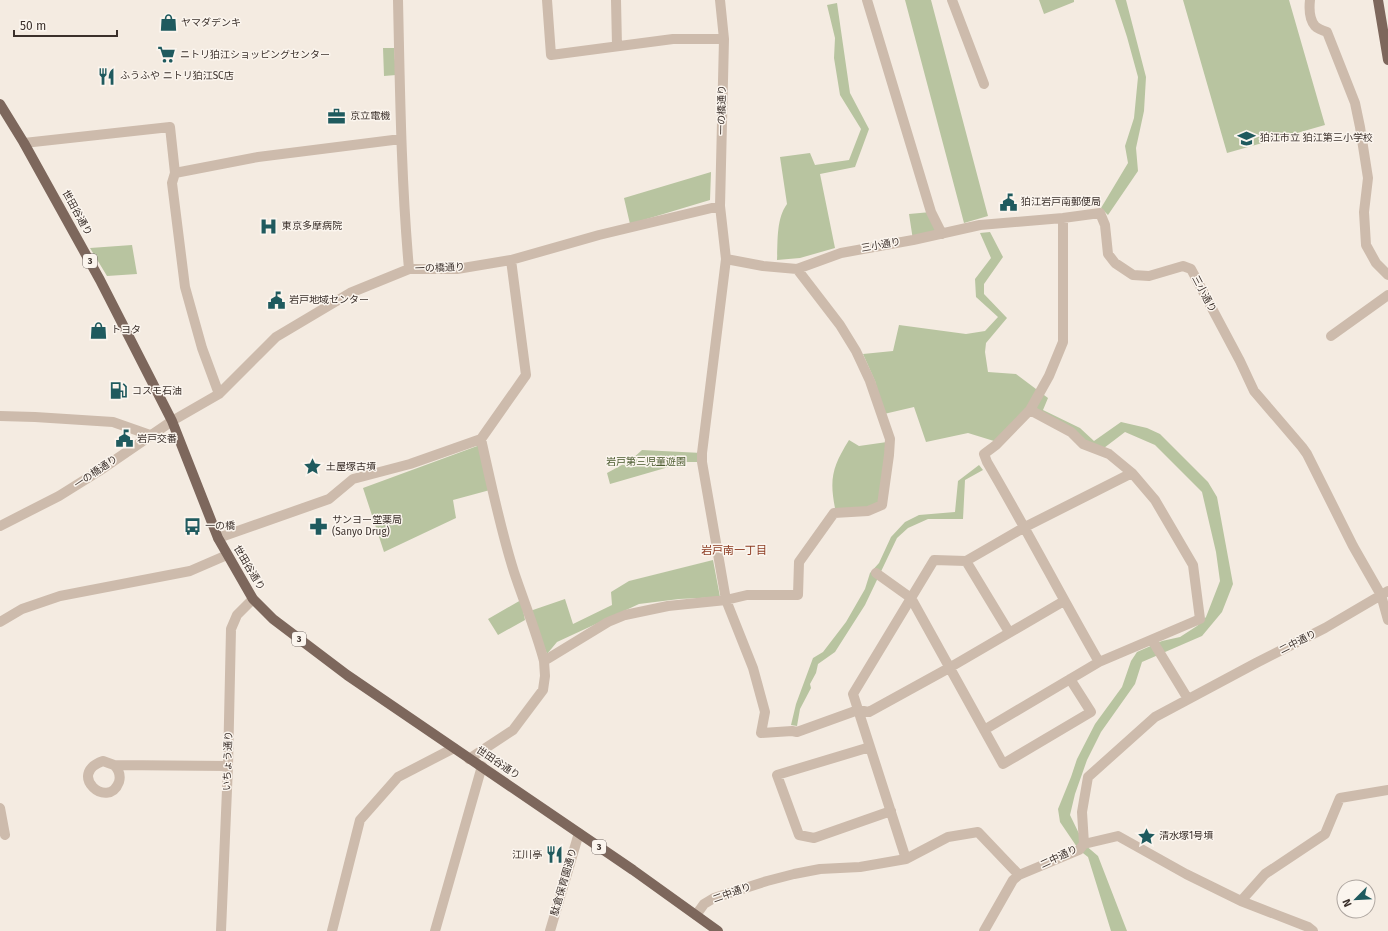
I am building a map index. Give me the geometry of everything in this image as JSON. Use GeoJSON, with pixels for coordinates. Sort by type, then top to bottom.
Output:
{"type":"FeatureCollection","features":[{"type":"Feature","properties":{"kind":"main road"},"geometry":{"type":"LineString","coordinates":[[1378,0],[1388,60]]}},
{"type":"Feature","properties":{"kind":"main road","name":"世田谷通り"},"geometry":{"type":"LineString","coordinates":[[0,104],[24,143],[100,280],[172,421],[218,538],[253,599],[272,618],[347,675],[579,833],[716,930]]}},
{"type":"Feature","properties":{"kind":"street"},"geometry":{"type":"LineString","coordinates":[[398,0],[401,139],[409,269]]}},
{"type":"Feature","properties":{"kind":"street"},"geometry":{"type":"LineString","coordinates":[[546,0],[551,55],[673,40],[724,39]]}},
{"type":"Feature","properties":{"kind":"street"},"geometry":{"type":"LineString","coordinates":[[616,0],[617,46]]}},
{"type":"Feature","properties":{"kind":"street","name":"一の橋通り"},"geometry":{"type":"LineString","coordinates":[[0,526],[59,496],[100,471],[150,435],[218,394],[276,337],[350,293],[409,269],[457,269],[511,260],[599,236],[720,206],[724,39],[720,0]]}},
{"type":"Feature","properties":{"kind":"street"},"geometry":{"type":"LineString","coordinates":[[867,0],[931,212],[942,234]]}},
{"type":"Feature","properties":{"kind":"street"},"geometry":{"type":"LineString","coordinates":[[952,0],[984,84]]}},
{"type":"Feature","properties":{"kind":"street"},"geometry":{"type":"LineString","coordinates":[[1310,0],[1310,18],[1315,27],[1327,32],[1355,103],[1368,178],[1364,212],[1366,246],[1376,263],[1388,275]]}},
{"type":"Feature","properties":{"kind":"street"},"geometry":{"type":"LineString","coordinates":[[24,143],[170,127],[175,173],[172,183],[185,287],[202,348],[218,394]]}},
{"type":"Feature","properties":{"kind":"street"},"geometry":{"type":"LineString","coordinates":[[175,173],[258,157],[401,139]]}},
{"type":"Feature","properties":{"kind":"street"},"geometry":{"type":"LineString","coordinates":[[720,206],[726,259],[702,462],[726,600],[753,668],[765,712],[760,733],[797,732],[858,710],[869,712],[949,668],[1064,601]]}},
{"type":"Feature","properties":{"kind":"street","name":"三小通り"},"geometry":{"type":"LineString","coordinates":[[726,259],[764,266],[797,269],[841,253],[942,234],[980,225],[1100,214],[1105,224],[1108,254],[1115,263],[1134,275],[1149,276],[1183,266],[1191,269],[1240,361],[1254,392],[1307,454],[1353,546],[1385,593]]}},
{"type":"Feature","properties":{"kind":"street"},"geometry":{"type":"LineString","coordinates":[[1063,218],[1063,342],[1049,376],[1030,410],[996,445],[984,454],[987,462],[1025,527],[1064,601],[1099,662]]}},
{"type":"Feature","properties":{"kind":"street"},"geometry":{"type":"LineString","coordinates":[[218,538],[329,499],[353,479],[416,462],[481,439],[526,375],[511,260]]}},
{"type":"Feature","properties":{"kind":"street"},"geometry":{"type":"LineString","coordinates":[[544,661],[608,622],[625,615],[668,606],[726,600],[747,595],[798,595],[799,562],[834,513],[868,511],[882,504],[890,439],[870,381],[856,351],[840,325],[797,269]]}},
{"type":"Feature","properties":{"kind":"street"},"geometry":{"type":"LineString","coordinates":[[1331,336],[1388,295]]}},
{"type":"Feature","properties":{"kind":"street"},"geometry":{"type":"LineString","coordinates":[[984,730],[1099,662],[1200,619],[1193,564],[1155,500],[1132,473],[1109,454],[1083,444],[1071,432],[1030,410]]}},
{"type":"Feature","properties":{"kind":"street"},"geometry":{"type":"LineString","coordinates":[[0,416],[113,422],[150,435]]}},
{"type":"Feature","properties":{"kind":"street"},"geometry":{"type":"LineString","coordinates":[[469,759],[513,730],[543,690],[545,676],[544,661],[539,642],[514,572],[498,516],[481,439]]}},
{"type":"Feature","properties":{"kind":"street"},"geometry":{"type":"LineString","coordinates":[[906,859],[853,694],[934,560],[966,561],[1025,527],[1132,473]]}},
{"type":"Feature","properties":{"kind":"street"},"geometry":{"type":"LineString","coordinates":[[0,622],[22,609],[60,596],[190,571],[227,555]]}},
{"type":"Feature","properties":{"kind":"street"},"geometry":{"type":"LineString","coordinates":[[966,561],[1009,632]]}},
{"type":"Feature","properties":{"kind":"street"},"geometry":{"type":"LineString","coordinates":[[876,574],[911,598],[1003,764],[1091,712],[1070,679]]}},
{"type":"Feature","properties":{"kind":"street"},"geometry":{"type":"LineString","coordinates":[[1385,593],[1388,620]]}},
{"type":"Feature","properties":{"kind":"street","name":"二中通り"},"geometry":{"type":"LineString","coordinates":[[696,915],[704,904],[714,898],[774,879],[820,869],[860,867],[906,859],[948,837],[978,832],[1019,875],[1079,850],[1084,844],[1082,812],[1088,777],[1155,717],[1256,662],[1325,628],[1385,593]]}},
{"type":"Feature","properties":{"kind":"street","name":"いちょう通り"},"geometry":{"type":"LineString","coordinates":[[218,930],[228,766],[231,629],[237,615],[253,599]]}},
{"type":"Feature","properties":{"kind":"street"},"geometry":{"type":"LineString","coordinates":[[1152,640],[1188,699]]}},
{"type":"Feature","properties":{"kind":"street"},"geometry":{"type":"LineString","coordinates":[[870,747],[777,775],[799,835],[814,838],[890,811]]}},
{"type":"Feature","properties":{"kind":"street"},"geometry":{"type":"LineString","coordinates":[[332,931],[360,820],[398,777],[454,748]]}},
{"type":"Feature","properties":{"kind":"street"},"geometry":{"type":"LineString","coordinates":[[114,765],[228,766]]}},
{"type":"Feature","properties":{"kind":"street"},"geometry":{"type":"LineString","coordinates":[[435,931],[482,766]]}},
{"type":"Feature","properties":{"kind":"street"},"geometry":{"type":"LineString","coordinates":[[1241,901],[1265,874],[1325,834],[1340,798],[1388,790]]}},
{"type":"Feature","properties":{"kind":"street"},"geometry":{"type":"LineString","coordinates":[[0,809],[5,835]]}},
{"type":"Feature","properties":{"kind":"street","name":"駄倉保育園通り"},"geometry":{"type":"LineString","coordinates":[[550,931],[579,833]]}},
{"type":"Feature","properties":{"kind":"street"},"geometry":{"type":"LineString","coordinates":[[1084,844],[1118,836],[1186,874],[1241,901],[1308,927],[1312,931]]}},
{"type":"Feature","properties":{"kind":"street"},"geometry":{"type":"LineString","coordinates":[[984,931],[1013,880],[1019,875]]}},
{"type":"Feature","properties":{"kind":"green space"},"geometry":{"type":"Polygon","coordinates":[[[905,0],[931,0],[988,216],[964,223],[905,0]]]}},
{"type":"Feature","properties":{"kind":"green space"},"geometry":{"type":"Polygon","coordinates":[[[1039,0],[1074,0],[1074,2],[1044,14],[1039,0]]]}},
{"type":"Feature","properties":{"kind":"green space"},"geometry":{"type":"Polygon","coordinates":[[[1115,0],[1126,0],[1146,77],[1144,111],[1136,148],[1138,171],[1108,215],[1101,208],[1128,163],[1125,146],[1134,118],[1138,77],[1115,0]]]}},
{"type":"Feature","properties":{"kind":"green space"},"geometry":{"type":"Polygon","coordinates":[[[1183,0],[1289,0],[1325,125],[1227,153],[1183,0]]]}},
{"type":"Feature","properties":{"kind":"green space"},"geometry":{"type":"Polygon","coordinates":[[[837,3],[850,93],[869,129],[855,167],[820,174],[835,248],[800,258],[777,260],[779,224],[783,210],[787,204],[780,157],[810,153],[815,165],[849,160],[861,129],[840,95],[834,58],[835,38],[827,5],[837,3]]]}},
{"type":"Feature","properties":{"kind":"green space"},"geometry":{"type":"Polygon","coordinates":[[[383,48],[394,48],[396,75],[384,76],[383,48]]]}},
{"type":"Feature","properties":{"kind":"green space"},"geometry":{"type":"Polygon","coordinates":[[[711,172],[710,200],[630,224],[624,198],[711,172]]]}},
{"type":"Feature","properties":{"kind":"green space"},"geometry":{"type":"Polygon","coordinates":[[[931,212],[942,234],[913,240],[909,214],[931,212]]]}},
{"type":"Feature","properties":{"kind":"green space"},"geometry":{"type":"Polygon","coordinates":[[[990,232],[1003,257],[984,284],[984,294],[1007,318],[986,343],[985,352],[988,372],[1016,374],[1048,398],[1043,410],[1080,428],[1094,441],[1121,422],[1147,428],[1160,434],[1208,482],[1217,497],[1233,584],[1222,612],[1202,636],[1142,662],[1135,684],[1101,732],[1087,760],[1075,794],[1070,815],[1084,844],[1098,856],[1127,931],[1111,931],[1088,857],[1079,850],[1060,822],[1058,809],[1077,759],[1095,724],[1122,687],[1131,661],[1137,652],[1162,641],[1180,637],[1197,626],[1206,617],[1220,581],[1216,552],[1202,492],[1155,445],[1125,432],[1100,451],[1030,410],[994,441],[968,433],[926,442],[914,407],[884,414],[875,381],[863,354],[893,351],[899,325],[966,334],[985,331],[998,317],[976,297],[975,279],[991,258],[980,233],[990,232]]]}},
{"type":"Feature","properties":{"kind":"green space"},"geometry":{"type":"Polygon","coordinates":[[[132,245],[137,274],[107,276],[90,248],[132,245]]]}},
{"type":"Feature","properties":{"kind":"green space"},"geometry":{"type":"Polygon","coordinates":[[[849,440],[859,446],[887,442],[880,503],[866,509],[835,508],[832,488],[834,472],[839,457],[849,440]]]}},
{"type":"Feature","properties":{"kind":"green space"},"geometry":{"type":"Polygon","coordinates":[[[480,445],[490,490],[453,500],[456,518],[384,552],[363,488],[480,445]]]}},
{"type":"Feature","properties":{"kind":"green space","name":"岩戸第三児童遊園"},"geometry":{"type":"Polygon","coordinates":[[[642,450],[702,453],[702,462],[686,462],[610,484],[607,473],[631,460],[642,450]]]}},
{"type":"Feature","properties":{"kind":"green space"},"geometry":{"type":"Polygon","coordinates":[[[979,465],[983,470],[965,480],[963,519],[928,519],[908,528],[897,538],[865,605],[835,652],[818,664],[816,673],[810,684],[811,688],[800,709],[797,726],[791,725],[796,704],[813,658],[823,652],[846,622],[865,589],[870,573],[879,563],[891,537],[905,522],[919,515],[955,512],[958,481],[979,465]]]}},
{"type":"Feature","properties":{"kind":"green space"},"geometry":{"type":"Polygon","coordinates":[[[713,560],[720,597],[679,599],[639,604],[557,642],[547,654],[530,611],[565,599],[573,624],[612,605],[611,592],[629,581],[713,560]]]}},
{"type":"Feature","properties":{"kind":"green space"},"geometry":{"type":"Polygon","coordinates":[[[521,600],[525,620],[498,635],[488,619],[521,600]]]}},
{"type":"Feature","properties":{"kind":"place","name":"ヤマダデンキ"},"geometry":{"type":"Point","coordinates":[168,23]}},
{"type":"Feature","properties":{"kind":"place","name":"ニトリ狛江ショッピングセンター"},"geometry":{"type":"Point","coordinates":[167,55]}},
{"type":"Feature","properties":{"kind":"place","name":"ふうふや ニトリ狛江SC店"},"geometry":{"type":"Point","coordinates":[107,76]}},
{"type":"Feature","properties":{"kind":"place","name":"京立電機"},"geometry":{"type":"Point","coordinates":[337,116]}},
{"type":"Feature","properties":{"kind":"place","name":"狛江市立 狛江第三小学校"},"geometry":{"type":"Point","coordinates":[1247,138]}},
{"type":"Feature","properties":{"kind":"place","name":"狛江岩戸南郵便局"},"geometry":{"type":"Point","coordinates":[1008,202]}},
{"type":"Feature","properties":{"kind":"place","name":"東京多摩病院"},"geometry":{"type":"Point","coordinates":[269,226]}},
{"type":"Feature","properties":{"kind":"place","name":"岩戸地域センター"},"geometry":{"type":"Point","coordinates":[276,300]}},
{"type":"Feature","properties":{"kind":"place","name":"トヨタ"},"geometry":{"type":"Point","coordinates":[98,330]}},
{"type":"Feature","properties":{"kind":"place","name":"コスモ石油"},"geometry":{"type":"Point","coordinates":[119,391]}},
{"type":"Feature","properties":{"kind":"place","name":"岩戸交番"},"geometry":{"type":"Point","coordinates":[124,439]}},
{"type":"Feature","properties":{"kind":"place","name":"土屋塚古墳"},"geometry":{"type":"Point","coordinates":[313,467]}},
{"type":"Feature","properties":{"kind":"place","name":"一の橋"},"geometry":{"type":"Point","coordinates":[192,526]}},
{"type":"Feature","properties":{"kind":"place","name":"サンヨー堂薬局 (Sanyo Drug)"},"geometry":{"type":"Point","coordinates":[319,526]}},
{"type":"Feature","properties":{"kind":"place","name":"清水塚1号墳"},"geometry":{"type":"Point","coordinates":[1146,836]}},
{"type":"Feature","properties":{"kind":"place","name":"江川亭"},"geometry":{"type":"Point","coordinates":[555,855]}},
{"type":"Feature","properties":{"kind":"district","name":"岩戸南一丁目"},"geometry":{"type":"Point","coordinates":[734,550]}}]}
